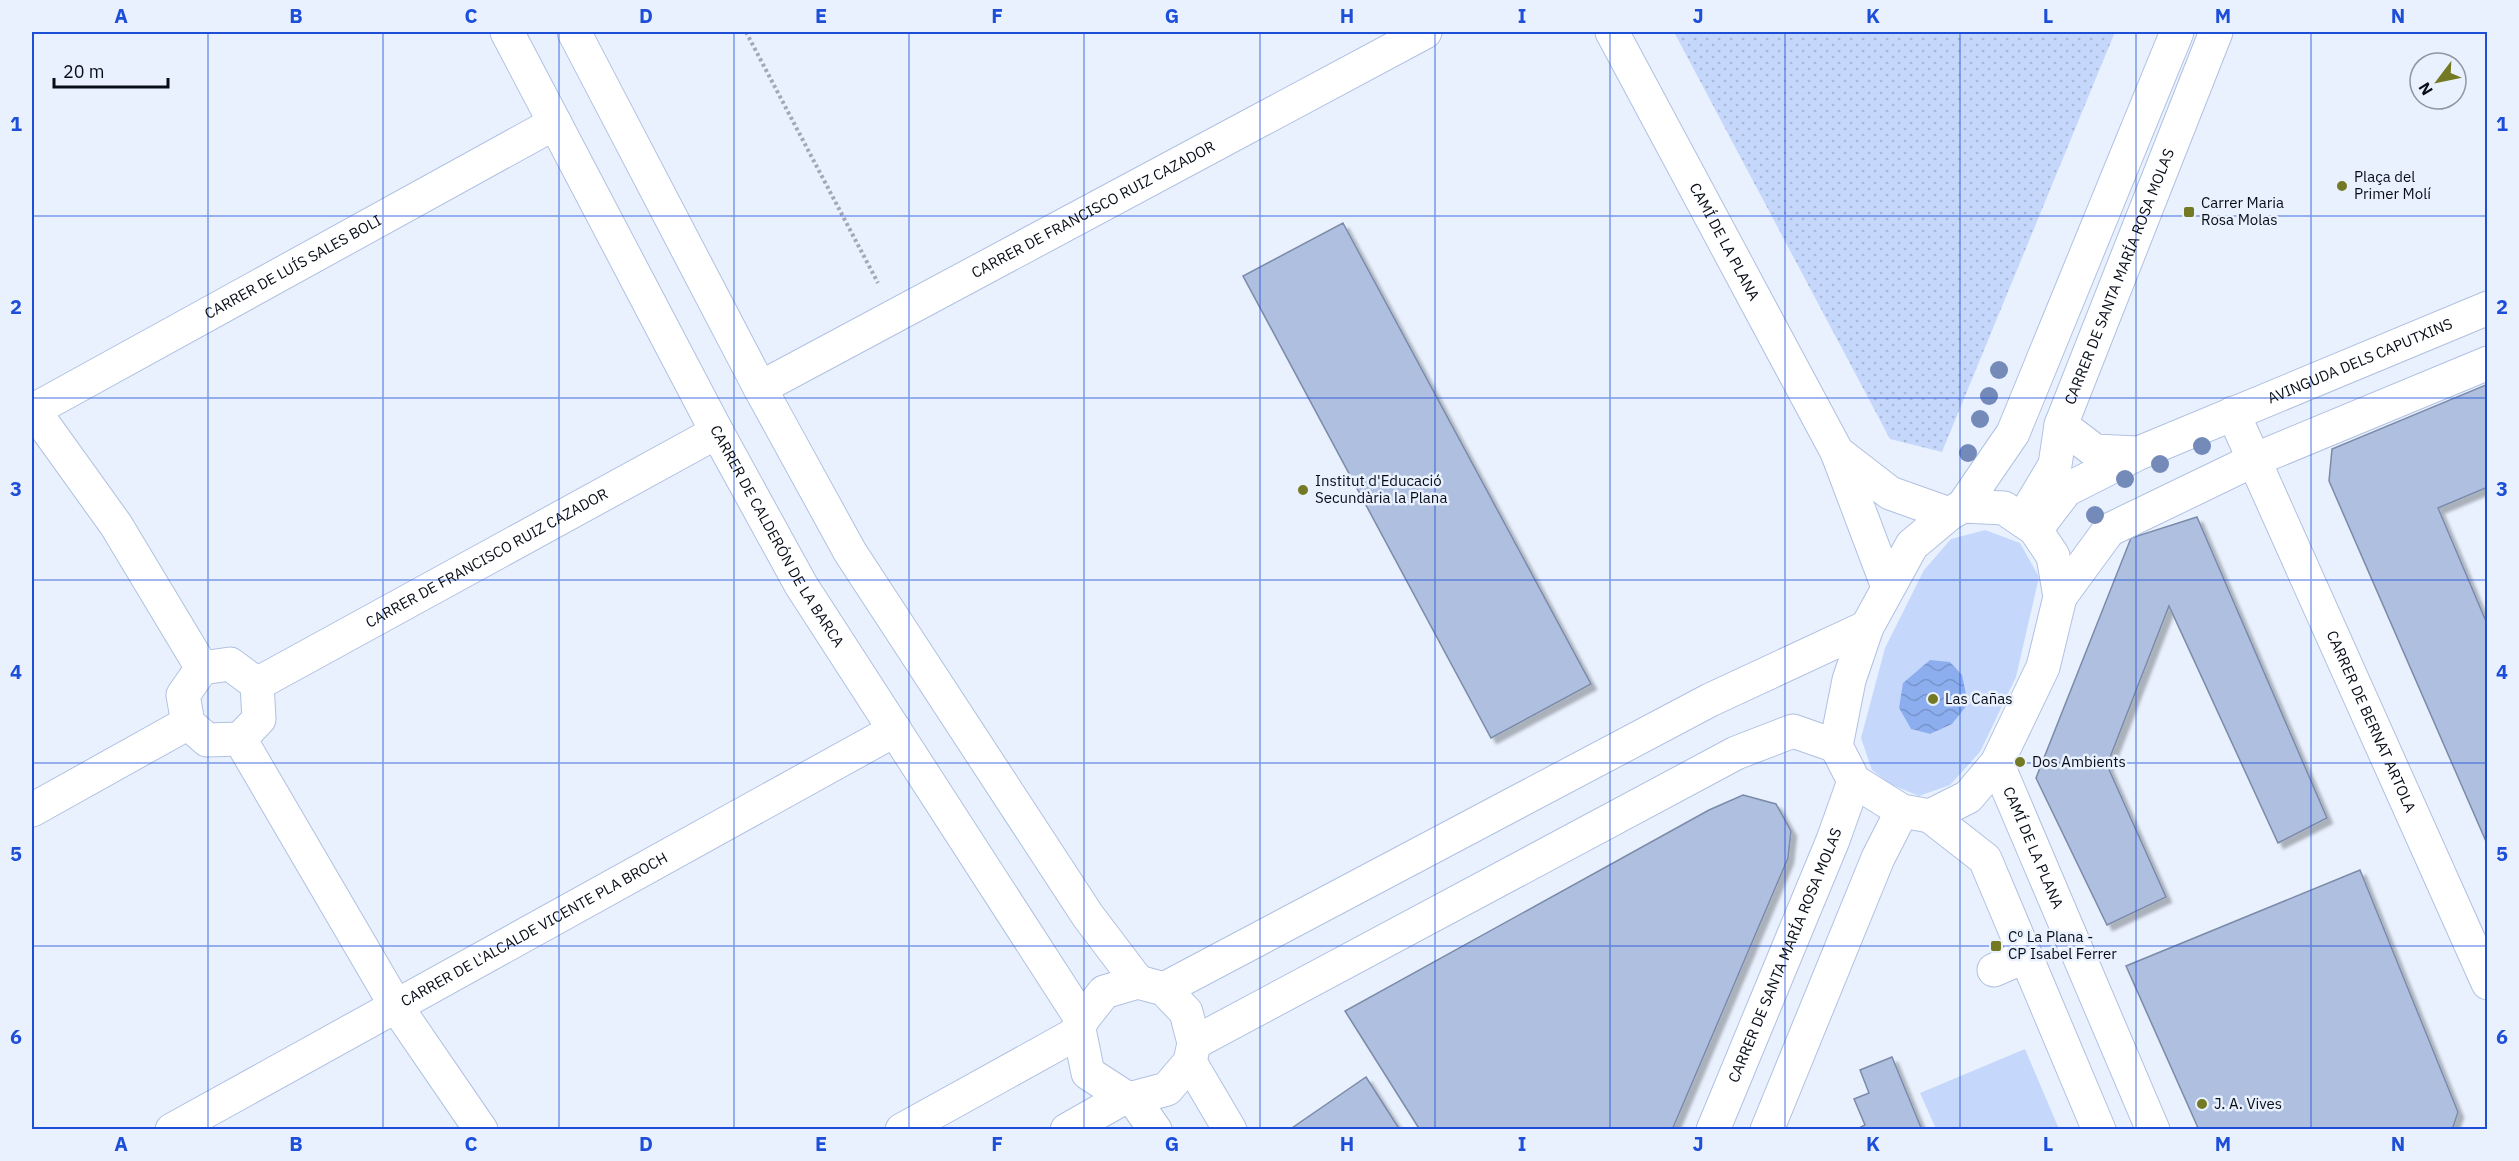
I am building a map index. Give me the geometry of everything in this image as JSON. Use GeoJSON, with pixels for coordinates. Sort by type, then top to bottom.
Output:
{"type":"FeatureCollection","features":[{"type":"Feature","properties":{"kind":"street","name":"CARRER DE CALDERÓN DE LA BARCA"},"geometry":{"type":"LineString","coordinates":[[507,32],[717,432],[801,585],[896,730],[1081,1025]]}},
{"type":"Feature","properties":{"kind":"street"},"geometry":{"type":"LineString","coordinates":[[574,32],[760,388],[850,552],[1088,916],[1151,986],[1186,1012],[1192,1053],[1230,1130]]}},
{"type":"Feature","properties":{"kind":"street","name":"CARRER DE FRANCISCO RUIZ CAZADOR"},"geometry":{"type":"LineString","coordinates":[[760,388],[1425,32]]}},
{"type":"Feature","properties":{"kind":"street","name":"CAMÍ DE LA PLANA"},"geometry":{"type":"LineString","coordinates":[[1612,32],[1837,452],[1888,587]]}},
{"type":"Feature","properties":{"kind":"street"},"geometry":{"type":"LineString","coordinates":[[2099,1130],[1985,859],[1916,813],[1854,781],[1836,746],[1849,680],[1867,627],[1888,587],[1912,545],[1956,510],[2013,433],[2177,32]]}},
{"type":"Feature","properties":{"kind":"street","name":"CARRER DE SANTA MARÍA ROSA MOLAS"},"geometry":{"type":"LineString","coordinates":[[2028,524],[2055,465],[2061,425],[2216,32]]}},
{"type":"Feature","properties":{"kind":"street","name":"CARRER DE LUÍS SALES BOLI"},"geometry":{"type":"LineString","coordinates":[[32,410],[555,123]]}},
{"type":"Feature","properties":{"kind":"street","name":"AVINGUDA DELS CAPUTXINS"},"geometry":{"type":"LineString","coordinates":[[2028,524],[2066,490],[2139,453],[2487,308]]}},
{"type":"Feature","properties":{"kind":"street"},"geometry":{"type":"LineString","coordinates":[[1767,1130],[1878,858],[1916,813],[1968,797],[1997,762],[2043,667],[2060,597],[2109,530],[2254,460],[2487,363]]}},
{"type":"Feature","properties":{"kind":"street"},"geometry":{"type":"LineString","coordinates":[[32,410],[116,525],[202,668]]}},
{"type":"Feature","properties":{"kind":"street"},"geometry":{"type":"LineString","coordinates":[[2233,413],[2254,460]]}},
{"type":"Feature","properties":{"kind":"street","name":"AVINGUDA DELS CAPUTXINS"},"geometry":{"type":"LineString","coordinates":[[2061,425],[2095,451],[2139,453]]}},
{"type":"Feature","properties":{"kind":"street","name":"CARRER DE FRANCISCO RUIZ CAZADOR"},"geometry":{"type":"LineString","coordinates":[[257,684],[717,432]]}},
{"type":"Feature","properties":{"kind":"street","name":"CAMÍ DE LA PLANA"},"geometry":{"type":"LineString","coordinates":[[1837,452],[1890,493],[1956,510],[2004,508],[2028,524]]}},
{"type":"Feature","properties":{"kind":"street","name":"CARRER DE BERNAT ARTOLA"},"geometry":{"type":"LineString","coordinates":[[2254,460],[2487,983]]}},
{"type":"Feature","properties":{"kind":"street"},"geometry":{"type":"LineString","coordinates":[[2028,524],[2053,556],[2060,597]]}},
{"type":"Feature","properties":{"kind":"street"},"geometry":{"type":"LineString","coordinates":[[902,1130],[1070,1037],[1104,992],[1151,986],[1710,700],[1867,627]]}},
{"type":"Feature","properties":{"kind":"street"},"geometry":{"type":"LineString","coordinates":[[230,663],[257,684],[259,719],[240,739],[207,740],[188,723],[183,695],[202,668],[230,663]]}},
{"type":"Feature","properties":{"kind":"street"},"geometry":{"type":"LineString","coordinates":[[32,810],[188,723]]}},
{"type":"Feature","properties":{"kind":"street","name":"CARRER DE L'ALCALDE VICENTE PLA BROCH"},"geometry":{"type":"LineString","coordinates":[[172,1130],[896,730]]}},
{"type":"Feature","properties":{"kind":"street"},"geometry":{"type":"LineString","coordinates":[[1067,1130],[1129,1097],[1167,1089],[1192,1053],[1736,753],[1793,731],[1836,746]]}},
{"type":"Feature","properties":{"kind":"street"},"geometry":{"type":"LineString","coordinates":[[240,739],[396,1006],[481,1130]]}},
{"type":"Feature","properties":{"kind":"street","name":"CAMÍ DE LA PLANA"},"geometry":{"type":"LineString","coordinates":[[1997,762],[2153,1130]]}},
{"type":"Feature","properties":{"kind":"street","name":"CARRER DE SANTA MARÍA ROSA MOLAS"},"geometry":{"type":"LineString","coordinates":[[1713,1130],[1833,840],[1854,781]]}},
{"type":"Feature","properties":{"kind":"street"},"geometry":{"type":"LineString","coordinates":[[1994,970],[2026,956]]}},
{"type":"Feature","properties":{"kind":"street"},"geometry":{"type":"LineString","coordinates":[[1081,1025],[1088,1073],[1129,1097],[1155,1130]]}},
{"type":"Feature","properties":{"kind":"path"},"geometry":{"type":"LineString","coordinates":[[746,32],[895,316]]}},
{"type":"Feature","properties":{"kind":"shaded area"},"geometry":{"type":"Polygon","coordinates":[[[1674,32],[2115,32],[1942,452],[1890,439],[1674,32]]]}},
{"type":"Feature","properties":{"kind":"shaded area"},"geometry":{"type":"Polygon","coordinates":[[[1985,530],[2020,543],[2039,577],[2016,677],[1980,752],[1950,785],[1919,796],[1890,784],[1872,770],[1861,738],[1885,648],[1924,570],[1951,539],[1985,530]],[[1968,704],[1899,708],[1911,729],[1930,734],[1952,724],[1968,704]]]}},
{"type":"Feature","properties":{"kind":"shaded area"},"geometry":{"type":"Polygon","coordinates":[[[2025,1049],[2059,1129],[1936,1129],[1920,1093],[2025,1049]]]}},
{"type":"Feature","properties":{"kind":"water"},"geometry":{"type":"Polygon","coordinates":[[[1930,660],[1950,662],[1962,675],[1968,704],[1952,724],[1930,734],[1911,729],[1899,708],[1903,683],[1930,660]]]}},
{"type":"Feature","properties":{"kind":"building"},"geometry":{"type":"Polygon","coordinates":[[[1343,223],[1591,684],[1491,738],[1243,276],[1343,223]]]}},
{"type":"Feature","properties":{"kind":"building"},"geometry":{"type":"Polygon","coordinates":[[[2488,384],[2488,487],[2438,508],[2488,626],[2488,846],[2329,481],[2332,449],[2488,384]]]}},
{"type":"Feature","properties":{"kind":"building"},"geometry":{"type":"Polygon","coordinates":[[[2197,517],[2327,818],[2278,843],[2169,606],[2107,765],[2166,897],[2107,925],[2036,778],[2131,538],[2197,517]]]}},
{"type":"Feature","properties":{"kind":"building"},"geometry":{"type":"Polygon","coordinates":[[[1743,795],[1776,804],[1791,831],[1788,858],[1672,1130],[1420,1130],[1345,1011],[1709,810],[1743,795]]]}},
{"type":"Feature","properties":{"kind":"building"},"geometry":{"type":"Polygon","coordinates":[[[2360,870],[2458,1112],[2452,1130],[2199,1130],[2126,966],[2360,870]]]}},
{"type":"Feature","properties":{"kind":"building"},"geometry":{"type":"Polygon","coordinates":[[[1892,1057],[1922,1130],[1855,1130],[1865,1125],[1854,1099],[1869,1093],[1860,1070],[1892,1057]]]}},
{"type":"Feature","properties":{"kind":"building"},"geometry":{"type":"Polygon","coordinates":[[[1366,1077],[1400,1130],[1289,1130],[1366,1077]]]}},
{"type":"Feature","properties":{"kind":"place","name":"Plaça del Primer Molí"},"geometry":{"type":"Point","coordinates":[2342,186]}},
{"type":"Feature","properties":{"kind":"place","name":"Carrer Maria Rosa Molas"},"geometry":{"type":"Point","coordinates":[2189,212]}},
{"type":"Feature","properties":{"kind":"place","name":"Institut d'Educació Secundària la Plana"},"geometry":{"type":"Point","coordinates":[1303,490]}},
{"type":"Feature","properties":{"kind":"place","name":"Las Cañas"},"geometry":{"type":"Point","coordinates":[1933,699]}},
{"type":"Feature","properties":{"kind":"place","name":"Dos Ambients"},"geometry":{"type":"Point","coordinates":[2020,762]}},
{"type":"Feature","properties":{"kind":"place","name":"Cº La Plana - CP Isabel Ferrer"},"geometry":{"type":"Point","coordinates":[1996,946]}},
{"type":"Feature","properties":{"kind":"place","name":"J. A. Vives"},"geometry":{"type":"Point","coordinates":[2202,1104]}}]}
